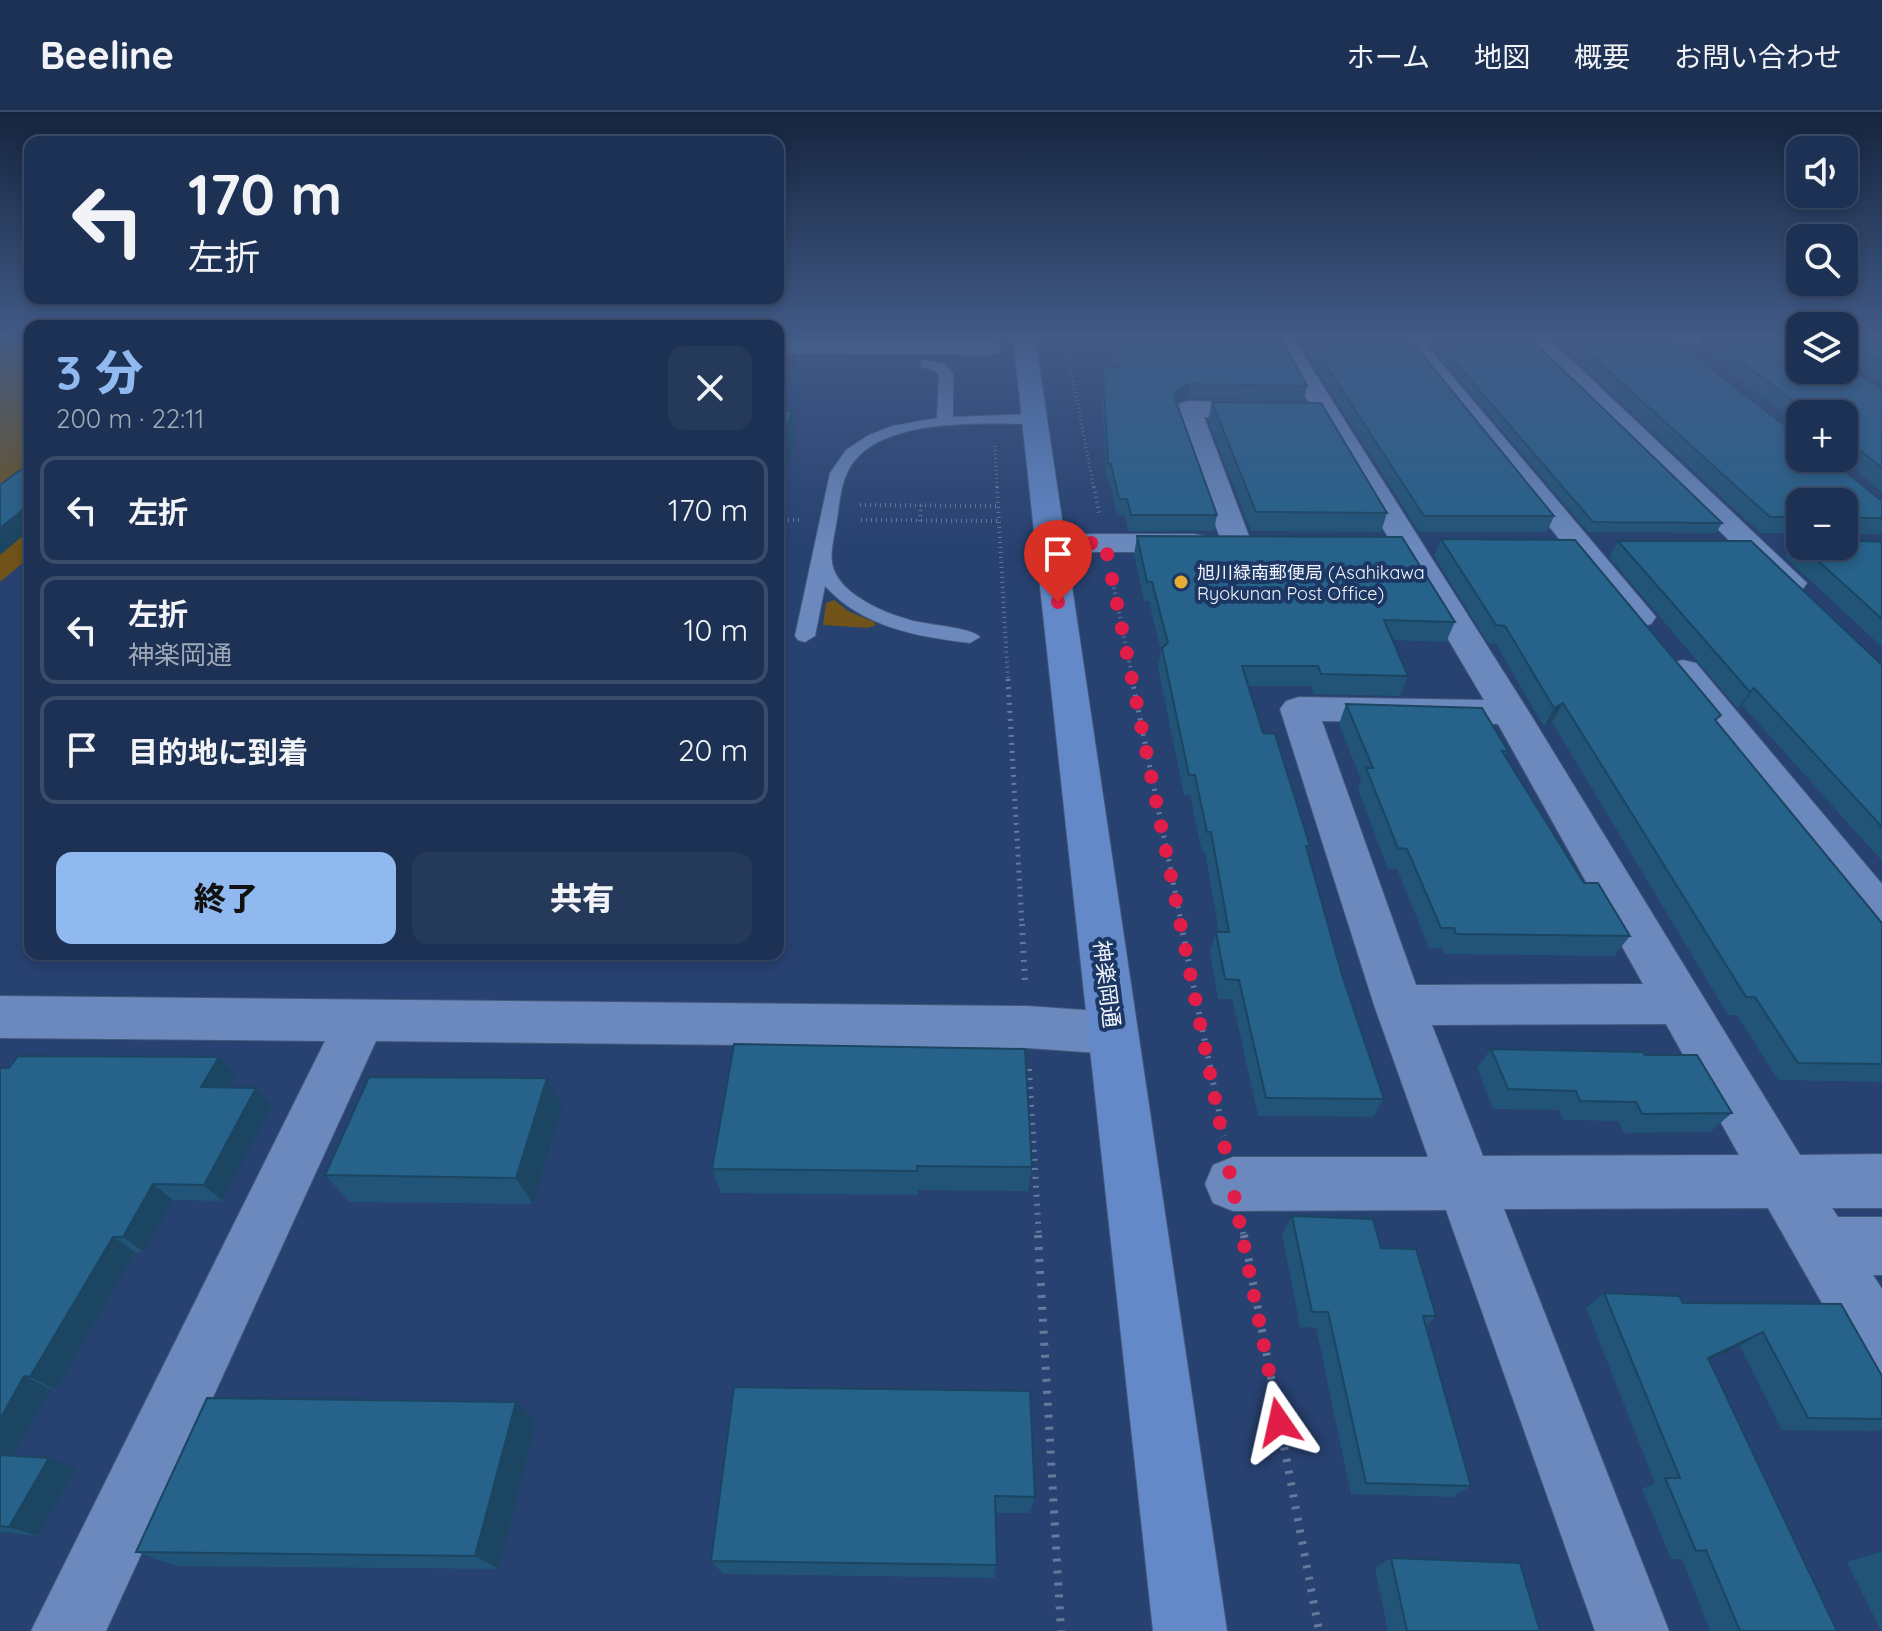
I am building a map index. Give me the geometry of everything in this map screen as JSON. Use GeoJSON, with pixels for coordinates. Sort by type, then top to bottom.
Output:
{"type":"FeatureCollection","features":[{"type":"Feature","properties":{"kind":"street","name":"神楽岡通"},"geometry":{"type":"LineString","coordinates":[[1031,408],[1035,419],[1190,1631]]}},
{"type":"Feature","properties":{"kind":"street"},"geometry":{"type":"LineString","coordinates":[[1326,408],[1510,712],[1882,1348]]}},
{"type":"Feature","properties":{"kind":"street"},"geometry":{"type":"LineString","coordinates":[[1467,408],[1882,915]]}},
{"type":"Feature","properties":{"kind":"street"},"geometry":{"type":"LineString","coordinates":[[1607,408],[1817,608]]}},
{"type":"Feature","properties":{"kind":"street"},"geometry":{"type":"LineString","coordinates":[[1050,543],[1253,544],[1188,409],[1328,411]]}},
{"type":"Feature","properties":{"kind":"street"},"geometry":{"type":"LineString","coordinates":[[1548,544],[1611,545]]}},
{"type":"Feature","properties":{"kind":"street"},"geometry":{"type":"LineString","coordinates":[[1704,545],[1786,545]]}},
{"type":"Feature","properties":{"kind":"street"},"geometry":{"type":"LineString","coordinates":[[1510,712],[1299,709],[1399,1005],[1632,1631]]}},
{"type":"Feature","properties":{"kind":"street"},"geometry":{"type":"LineString","coordinates":[[1399,1005],[1680,1004]]}},
{"type":"Feature","properties":{"kind":"street"},"geometry":{"type":"LineString","coordinates":[[0,1017],[1027,1027],[1113,1033]]}},
{"type":"Feature","properties":{"kind":"street"},"geometry":{"type":"LineString","coordinates":[[68,1631],[361,1020]]}},
{"type":"Feature","properties":{"kind":"street"},"geometry":{"type":"LineString","coordinates":[[1233,1184],[1882,1181]]}},
{"type":"Feature","properties":{"kind":"street"},"geometry":{"type":"LineString","coordinates":[[1822,1246],[1882,1246]]}},
{"type":"Feature","properties":{"kind":"lane"},"geometry":{"type":"LineString","coordinates":[[945,408],[945,422]]}},
{"type":"Feature","properties":{"kind":"lane"},"geometry":{"type":"LineString","coordinates":[[805,636],[838,473],[844,459],[857,447],[908,427],[945,422],[1035,419]]}},
{"type":"Feature","properties":{"kind":"lane"},"geometry":{"type":"LineString","coordinates":[[820,561],[825,577],[862,607],[929,633],[970,637]]}},
{"type":"Feature","properties":{"kind":"path"},"geometry":{"type":"LineString","coordinates":[[1079,408],[1319,1631]]}},
{"type":"Feature","properties":{"kind":"path"},"geometry":{"type":"LineString","coordinates":[[847,520],[851,505],[999,506]]}},
{"type":"Feature","properties":{"kind":"path"},"geometry":{"type":"LineString","coordinates":[[920,521],[921,505]]}},
{"type":"Feature","properties":{"kind":"path"},"geometry":{"type":"LineString","coordinates":[[784,520],[1000,521]]}},
{"type":"Feature","properties":{"kind":"path"},"geometry":{"type":"LineString","coordinates":[[991,622],[1005,623]]}},
{"type":"Feature","properties":{"kind":"shaded area"},"geometry":{"type":"Polygon","coordinates":[[[0,408],[24,408],[24,562],[0,582],[0,408]]]}},
{"type":"Feature","properties":{"kind":"shaded area"},"geometry":{"type":"Polygon","coordinates":[[[834,600],[876,625],[868,628],[823,625],[826,603],[834,600]]]}},
{"type":"Feature","properties":{"kind":"building"},"geometry":{"type":"Polygon","coordinates":[[[1105,408],[1178,408],[1217,515],[1131,515],[1127,499],[1119,499],[1111,464],[1108,464],[1105,408]]]}},
{"type":"Feature","properties":{"kind":"building"},"geometry":{"type":"Polygon","coordinates":[[[1214,408],[1324,408],[1387,513],[1256,512],[1214,408]]]}},
{"type":"Feature","properties":{"kind":"building"},"geometry":{"type":"Polygon","coordinates":[[[1354,408],[1466,408],[1554,516],[1424,516],[1354,408]]]}},
{"type":"Feature","properties":{"kind":"building"},"geometry":{"type":"Polygon","coordinates":[[[1494,408],[1603,408],[1722,523],[1593,522],[1494,408]]]}},
{"type":"Feature","properties":{"kind":"building"},"geometry":{"type":"Polygon","coordinates":[[[1649,408],[1762,408],[1786,426],[1786,472],[1846,472],[1882,501],[1882,518],[1858,518],[1858,488],[1786,488],[1786,517],[1770,517],[1649,408]]]}},
{"type":"Feature","properties":{"kind":"building"},"geometry":{"type":"Polygon","coordinates":[[[1858,408],[1882,408],[1882,468],[1858,449],[1858,408]]]}},
{"type":"Feature","properties":{"kind":"building"},"geometry":{"type":"Polygon","coordinates":[[[784,411],[792,411],[784,438],[784,411]]]}},
{"type":"Feature","properties":{"kind":"building"},"geometry":{"type":"Polygon","coordinates":[[[24,467],[24,509],[0,528],[0,485],[24,467]]]}},
{"type":"Feature","properties":{"kind":"building"},"geometry":{"type":"Polygon","coordinates":[[[1137,536],[1402,537],[1455,622],[1384,620],[1408,676],[1321,674],[1318,666],[1242,666],[1263,733],[1275,734],[1310,846],[1306,846],[1342,975],[1384,1099],[1266,1098],[1239,980],[1225,979],[1216,932],[1229,932],[1211,832],[1207,832],[1195,775],[1189,775],[1162,648],[1168,643],[1152,582],[1147,582],[1137,536]]]}},
{"type":"Feature","properties":{"kind":"building"},"geometry":{"type":"Polygon","coordinates":[[[1441,539],[1575,540],[1721,715],[1715,720],[1882,923],[1882,1064],[1798,1063],[1755,997],[1746,997],[1563,703],[1554,708],[1505,626],[1496,625],[1441,539]]]}},
{"type":"Feature","properties":{"kind":"building"},"geometry":{"type":"Polygon","coordinates":[[[1618,541],[1751,541],[1882,665],[1882,827],[1754,688],[1750,692],[1618,541]]]}},
{"type":"Feature","properties":{"kind":"building"},"geometry":{"type":"Polygon","coordinates":[[[1858,541],[1882,542],[1882,619],[1817,560],[1858,560],[1858,541]]]}},
{"type":"Feature","properties":{"kind":"building"},"geometry":{"type":"Polygon","coordinates":[[[1346,704],[1482,708],[1508,751],[1502,751],[1584,883],[1598,883],[1630,936],[1456,934],[1454,928],[1441,928],[1407,849],[1398,848],[1366,768],[1373,768],[1346,704]]]}},
{"type":"Feature","properties":{"kind":"building"},"geometry":{"type":"Polygon","coordinates":[[[734,1044],[1025,1049],[1032,1167],[917,1166],[917,1171],[712,1169],[734,1044]]]}},
{"type":"Feature","properties":{"kind":"building"},"geometry":{"type":"Polygon","coordinates":[[[1491,1049],[1697,1055],[1732,1113],[1642,1114],[1636,1102],[1580,1101],[1576,1091],[1508,1089],[1491,1049]]]}},
{"type":"Feature","properties":{"kind":"building"},"geometry":{"type":"Polygon","coordinates":[[[18,1056],[219,1057],[201,1087],[256,1088],[204,1185],[153,1184],[123,1237],[113,1237],[30,1377],[24,1376],[0,1419],[0,1068],[9,1068],[18,1056]]]}},
{"type":"Feature","properties":{"kind":"building"},"geometry":{"type":"Polygon","coordinates":[[[369,1077],[547,1078],[516,1178],[325,1175],[369,1077]]]}},
{"type":"Feature","properties":{"kind":"building"},"geometry":{"type":"Polygon","coordinates":[[[1292,1216],[1373,1219],[1381,1248],[1416,1249],[1436,1316],[1423,1316],[1471,1486],[1366,1483],[1328,1312],[1312,1312],[1292,1216]]]}},
{"type":"Feature","properties":{"kind":"building"},"geometry":{"type":"Polygon","coordinates":[[[1604,1293],[1679,1296],[1683,1303],[1841,1304],[1882,1376],[1882,1419],[1808,1418],[1763,1332],[1708,1358],[1837,1631],[1740,1631],[1706,1550],[1696,1551],[1665,1478],[1680,1478],[1604,1293]]]}},
{"type":"Feature","properties":{"kind":"building"},"geometry":{"type":"Polygon","coordinates":[[[734,1387],[1030,1391],[1035,1497],[995,1496],[997,1565],[711,1561],[734,1387]]]}},
{"type":"Feature","properties":{"kind":"building"},"geometry":{"type":"Polygon","coordinates":[[[207,1398],[516,1402],[475,1556],[136,1552],[207,1398]]]}},
{"type":"Feature","properties":{"kind":"building"},"geometry":{"type":"Polygon","coordinates":[[[0,1455],[49,1458],[9,1527],[0,1526],[0,1455]]]}},
{"type":"Feature","properties":{"kind":"building"},"geometry":{"type":"Polygon","coordinates":[[[1391,1558],[1520,1563],[1540,1631],[1407,1631],[1391,1558]]]}},
{"type":"Feature","properties":{"kind":"place","name":"旭川緑南郵便局 (Asahikawa Ryokunan Post Office)"},"geometry":{"type":"Point","coordinates":[1181,582]}},
{"type":"Feature","properties":{"kind":"route"},"geometry":{"type":"LineString","coordinates":[[1058,602],[1050,543],[1105,543],[1279,1422]]}}]}
